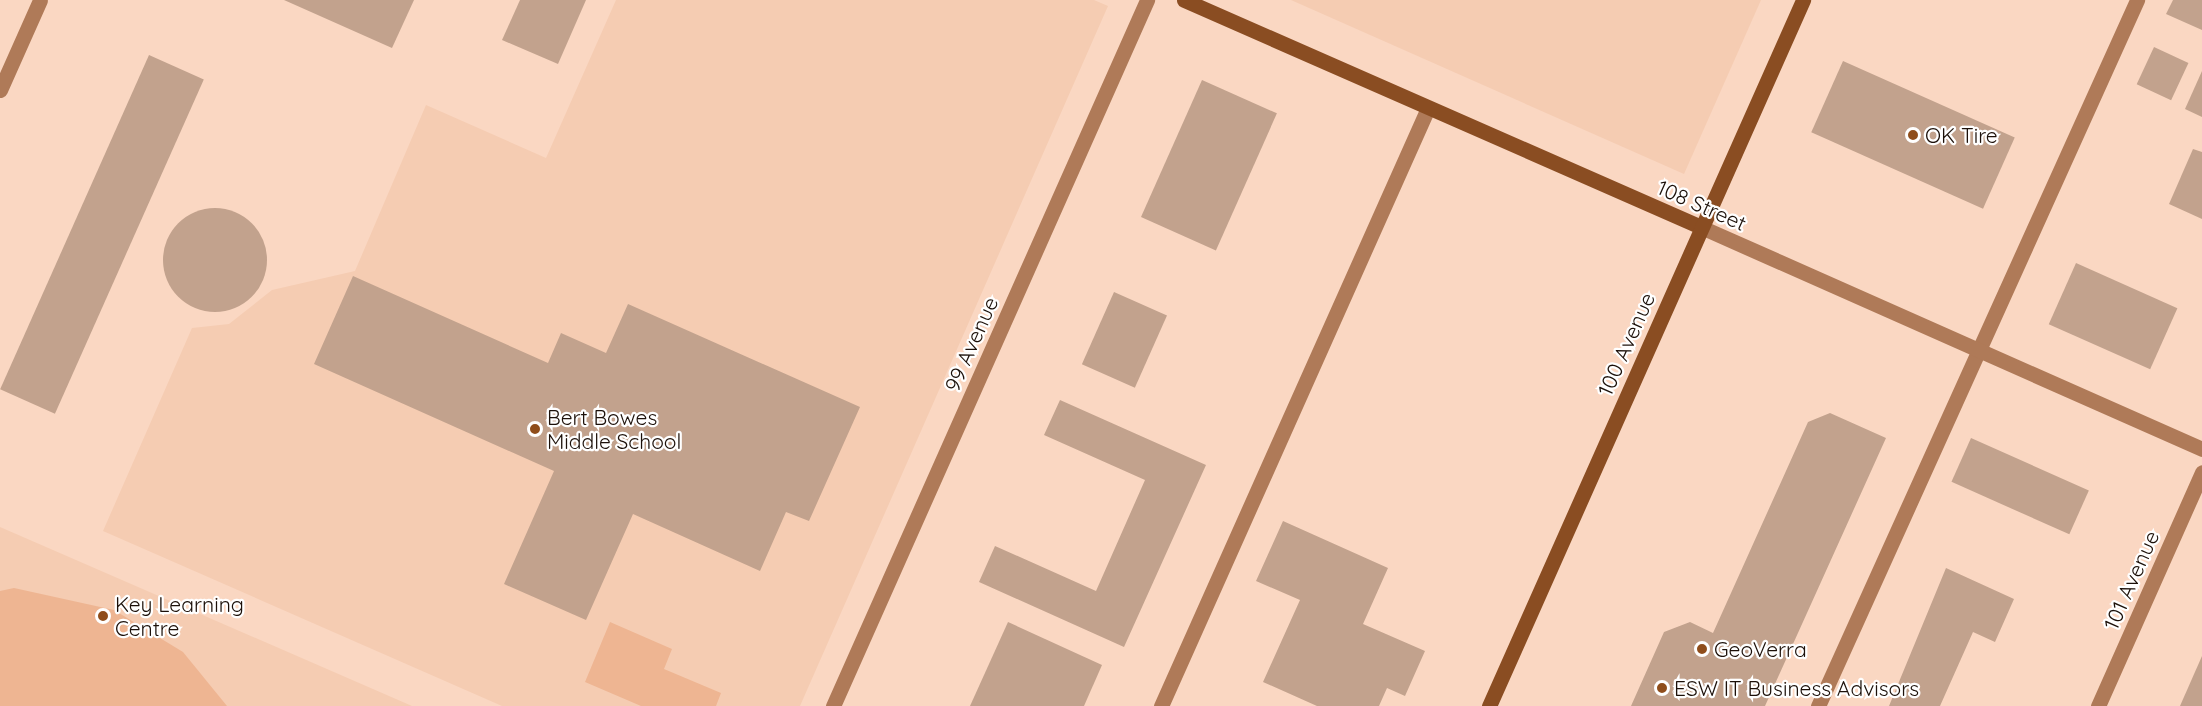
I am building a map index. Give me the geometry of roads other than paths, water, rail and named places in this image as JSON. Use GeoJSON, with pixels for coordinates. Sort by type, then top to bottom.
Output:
{"type":"FeatureCollection","features":[{"type":"Feature","properties":{"kind":"main road","name":"108 Street"},"geometry":{"type":"LineString","coordinates":[[1184,0],[1701,227]]}},
{"type":"Feature","properties":{"kind":"main road","name":"100 Avenue"},"geometry":{"type":"LineString","coordinates":[[1489,706],[1803,0]]}},
{"type":"Feature","properties":{"kind":"street"},"geometry":{"type":"LineString","coordinates":[[0,90],[40,0]]}},
{"type":"Feature","properties":{"kind":"street","name":"99 Avenue"},"geometry":{"type":"LineString","coordinates":[[833,706],[1147,0]]}},
{"type":"Feature","properties":{"kind":"street"},"geometry":{"type":"LineString","coordinates":[[1818,706],[2137,0]]}},
{"type":"Feature","properties":{"kind":"street"},"geometry":{"type":"LineString","coordinates":[[1161,706],[1428,108]]}},
{"type":"Feature","properties":{"kind":"street","name":"108 Street"},"geometry":{"type":"LineString","coordinates":[[1701,227],[2202,449]]}},
{"type":"Feature","properties":{"kind":"street","name":"101 Avenue"},"geometry":{"type":"LineString","coordinates":[[2098,706],[2202,472]]}},
{"type":"Feature","properties":{"kind":"place","name":"OK Tire"},"geometry":{"type":"Point","coordinates":[1913,135]}},
{"type":"Feature","properties":{"kind":"place","name":"Bert Bowes Middle School"},"geometry":{"type":"Point","coordinates":[535,429]}},
{"type":"Feature","properties":{"kind":"place","name":"Key Learning Centre"},"geometry":{"type":"Point","coordinates":[103,616]}},
{"type":"Feature","properties":{"kind":"place","name":"GeoVerra"},"geometry":{"type":"Point","coordinates":[1702,649]}},
{"type":"Feature","properties":{"kind":"place","name":"ESW IT Business Advisors"},"geometry":{"type":"Point","coordinates":[1662,688]}}]}
